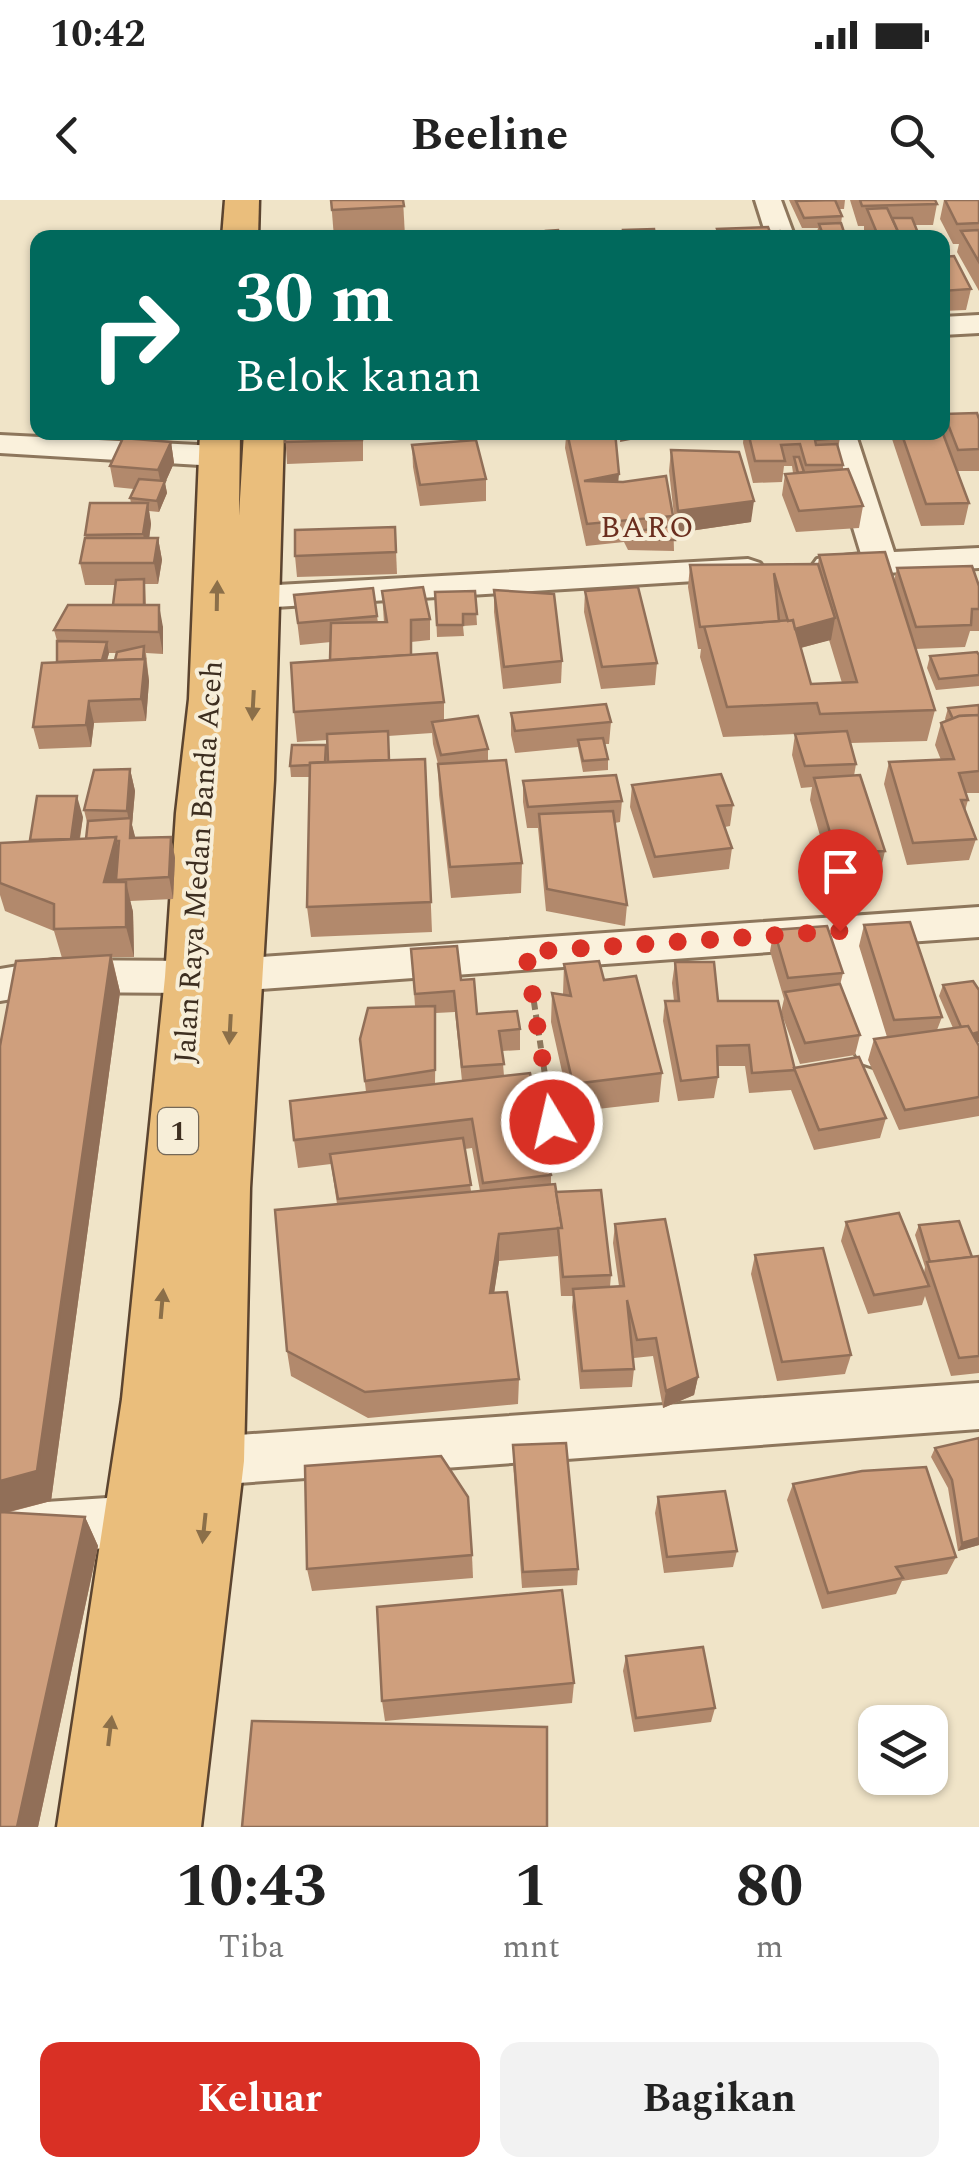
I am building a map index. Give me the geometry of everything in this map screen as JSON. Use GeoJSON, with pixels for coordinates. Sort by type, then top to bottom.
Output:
{"type":"FeatureCollection","features":[{"type":"Feature","properties":{"kind":"highway"},"geometry":{"type":"LineString","coordinates":[[240,230],[242,200]]}},
{"type":"Feature","properties":{"kind":"highway"},"geometry":{"type":"LineString","coordinates":[[274,230],[275,200]]}},
{"type":"Feature","properties":{"kind":"highway","name":"Jalan Raya Medan Banda Aceh"},"geometry":{"type":"LineString","coordinates":[[94,1827],[138,1521],[184,1376],[224,813],[260,597],[234,440]]}},
{"type":"Feature","properties":{"kind":"highway","name":"Jalan Raya Medan Banda Aceh"},"geometry":{"type":"LineString","coordinates":[[224,813],[216,646],[234,440]]}},
{"type":"Feature","properties":{"kind":"highway","name":"Jalan Raya Medan Banda Aceh"},"geometry":{"type":"LineString","coordinates":[[163,1827],[211,1461],[184,1376]]}},
{"type":"Feature","properties":{"kind":"street"},"geometry":{"type":"LineString","coordinates":[[768,200],[778,230]]}},
{"type":"Feature","properties":{"kind":"street"},"geometry":{"type":"LineString","coordinates":[[950,326],[979,324]]}},
{"type":"Feature","properties":{"kind":"street"},"geometry":{"type":"LineString","coordinates":[[0,444],[234,440]]}},
{"type":"Feature","properties":{"kind":"street"},"geometry":{"type":"LineString","coordinates":[[842,440],[881,563]]}},
{"type":"Feature","properties":{"kind":"street"},"geometry":{"type":"LineString","coordinates":[[260,597],[979,558]]}},
{"type":"Feature","properties":{"kind":"street"},"geometry":{"type":"LineString","coordinates":[[0,984],[54,976],[212,976],[979,922]]}},
{"type":"Feature","properties":{"kind":"street"},"geometry":{"type":"LineString","coordinates":[[840,931],[876,1051]]}},
{"type":"Feature","properties":{"kind":"street"},"geometry":{"type":"LineString","coordinates":[[211,1461],[979,1406]]}},
{"type":"Feature","properties":{"kind":"street"},"geometry":{"type":"LineString","coordinates":[[0,1530],[138,1521]]}},
{"type":"Feature","properties":{"kind":"path"},"geometry":{"type":"LineString","coordinates":[[526,952],[557,1156]]}},
{"type":"Feature","properties":{"kind":"building"},"geometry":{"type":"Polygon","coordinates":[[[331,200],[403,200],[404,206],[332,210],[331,200]]]}},
{"type":"Feature","properties":{"kind":"building"},"geometry":{"type":"Polygon","coordinates":[[[835,200],[842,216],[804,218],[796,201],[835,200]]]}},
{"type":"Feature","properties":{"kind":"building"},"geometry":{"type":"Polygon","coordinates":[[[860,200],[935,200],[937,204],[862,206],[860,200]]]}},
{"type":"Feature","properties":{"kind":"building"},"geometry":{"type":"Polygon","coordinates":[[[945,200],[979,200],[979,223],[957,224],[945,200]]]}},
{"type":"Feature","properties":{"kind":"building"},"geometry":{"type":"Polygon","coordinates":[[[887,208],[897,230],[876,230],[867,209],[887,208]]]}},
{"type":"Feature","properties":{"kind":"building"},"geometry":{"type":"Polygon","coordinates":[[[892,218],[912,218],[917,230],[897,230],[892,218]]]}},
{"type":"Feature","properties":{"kind":"building"},"geometry":{"type":"Polygon","coordinates":[[[841,223],[843,230],[821,230],[819,224],[841,223]]]}},
{"type":"Feature","properties":{"kind":"building"},"geometry":{"type":"Polygon","coordinates":[[[768,227],[769,230],[717,230],[768,227]]]}},
{"type":"Feature","properties":{"kind":"building"},"geometry":{"type":"Polygon","coordinates":[[[979,230],[979,262],[961,231],[979,230]]]}},
{"type":"Feature","properties":{"kind":"building"},"geometry":{"type":"Polygon","coordinates":[[[950,256],[954,256],[971,289],[950,290],[950,256]]]}},
{"type":"Feature","properties":{"kind":"building"},"geometry":{"type":"Polygon","coordinates":[[[977,413],[979,449],[958,450],[950,429],[950,414],[977,413]]]}},
{"type":"Feature","properties":{"kind":"building"},"geometry":{"type":"Polygon","coordinates":[[[122,440],[171,442],[158,470],[110,466],[122,440]]]}},
{"type":"Feature","properties":{"kind":"building"},"geometry":{"type":"Polygon","coordinates":[[[285,440],[362,440],[285,442],[285,440]]]}},
{"type":"Feature","properties":{"kind":"building"},"geometry":{"type":"Polygon","coordinates":[[[476,440],[486,479],[420,485],[412,445],[476,440]]]}},
{"type":"Feature","properties":{"kind":"building"},"geometry":{"type":"Polygon","coordinates":[[[569,440],[616,440],[619,474],[584,481],[623,482],[666,476],[673,516],[587,524],[569,440]]]}},
{"type":"Feature","properties":{"kind":"building"},"geometry":{"type":"Polygon","coordinates":[[[750,440],[815,440],[816,445],[837,444],[843,465],[806,465],[800,444],[781,445],[785,461],[755,461],[750,440]]]}},
{"type":"Feature","properties":{"kind":"building"},"geometry":{"type":"Polygon","coordinates":[[[904,440],[945,440],[969,503],[926,504],[904,440]]]}},
{"type":"Feature","properties":{"kind":"building"},"geometry":{"type":"Polygon","coordinates":[[[671,450],[739,452],[754,501],[678,511],[671,450]]]}},
{"type":"Feature","properties":{"kind":"building"},"geometry":{"type":"Polygon","coordinates":[[[794,457],[799,457],[804,472],[798,473],[794,457]]]}},
{"type":"Feature","properties":{"kind":"building"},"geometry":{"type":"Polygon","coordinates":[[[848,469],[863,506],[799,511],[785,474],[848,469]]]}},
{"type":"Feature","properties":{"kind":"building"},"geometry":{"type":"Polygon","coordinates":[[[139,479],[165,481],[157,501],[130,498],[139,479]]]}},
{"type":"Feature","properties":{"kind":"building"},"geometry":{"type":"Polygon","coordinates":[[[90,503],[148,503],[143,534],[85,535],[90,503]]]}},
{"type":"Feature","properties":{"kind":"building"},"geometry":{"type":"Polygon","coordinates":[[[672,526],[675,540],[629,539],[625,533],[672,526]]]}},
{"type":"Feature","properties":{"kind":"building"},"geometry":{"type":"Polygon","coordinates":[[[395,527],[396,552],[295,556],[295,530],[395,527]]]}},
{"type":"Feature","properties":{"kind":"building"},"geometry":{"type":"Polygon","coordinates":[[[85,538],[158,538],[154,563],[80,563],[85,538]]]}},
{"type":"Feature","properties":{"kind":"building"},"geometry":{"type":"Polygon","coordinates":[[[885,552],[935,710],[820,714],[817,703],[727,707],[704,626],[793,620],[811,684],[857,682],[819,555],[885,552]]]}},
{"type":"Feature","properties":{"kind":"building"},"geometry":{"type":"Polygon","coordinates":[[[818,564],[835,618],[795,629],[793,620],[788,621],[774,573],[779,621],[700,627],[690,565],[818,564]]]}},
{"type":"Feature","properties":{"kind":"building"},"geometry":{"type":"Polygon","coordinates":[[[972,566],[979,586],[979,609],[972,609],[971,625],[916,627],[897,568],[972,566]]]}},
{"type":"Feature","properties":{"kind":"building"},"geometry":{"type":"Polygon","coordinates":[[[144,579],[144,605],[113,605],[116,580],[144,579]]]}},
{"type":"Feature","properties":{"kind":"building"},"geometry":{"type":"Polygon","coordinates":[[[423,587],[430,619],[411,620],[411,655],[330,660],[331,623],[387,622],[382,591],[423,587]]]}},
{"type":"Feature","properties":{"kind":"building"},"geometry":{"type":"Polygon","coordinates":[[[638,587],[657,663],[602,667],[585,591],[638,587]]]}},
{"type":"Feature","properties":{"kind":"building"},"geometry":{"type":"Polygon","coordinates":[[[373,588],[377,616],[298,623],[294,595],[373,588]]]}},
{"type":"Feature","properties":{"kind":"building"},"geometry":{"type":"Polygon","coordinates":[[[494,590],[554,594],[562,661],[504,667],[494,590]]]}},
{"type":"Feature","properties":{"kind":"building"},"geometry":{"type":"Polygon","coordinates":[[[475,591],[477,614],[463,614],[463,625],[437,625],[435,592],[475,591]]]}},
{"type":"Feature","properties":{"kind":"building"},"geometry":{"type":"Polygon","coordinates":[[[68,605],[159,605],[159,632],[54,630],[68,605]]]}},
{"type":"Feature","properties":{"kind":"building"},"geometry":{"type":"Polygon","coordinates":[[[57,641],[107,642],[102,660],[57,662],[57,641]]]}},
{"type":"Feature","properties":{"kind":"building"},"geometry":{"type":"Polygon","coordinates":[[[144,646],[143,659],[115,660],[117,652],[144,646]]]}},
{"type":"Feature","properties":{"kind":"building"},"geometry":{"type":"Polygon","coordinates":[[[977,652],[979,675],[939,679],[930,656],[977,652]]]}},
{"type":"Feature","properties":{"kind":"building"},"geometry":{"type":"Polygon","coordinates":[[[437,653],[444,702],[294,712],[291,663],[437,653]]]}},
{"type":"Feature","properties":{"kind":"building"},"geometry":{"type":"Polygon","coordinates":[[[145,659],[141,699],[89,701],[86,725],[33,727],[42,663],[145,659]]]}},
{"type":"Feature","properties":{"kind":"building"},"geometry":{"type":"Polygon","coordinates":[[[606,704],[611,722],[515,731],[511,713],[606,704]]]}},
{"type":"Feature","properties":{"kind":"building"},"geometry":{"type":"Polygon","coordinates":[[[979,705],[979,715],[953,719],[948,708],[979,705]]]}},
{"type":"Feature","properties":{"kind":"building"},"geometry":{"type":"Polygon","coordinates":[[[979,715],[979,771],[959,773],[968,800],[961,800],[976,839],[913,843],[889,762],[954,759],[941,723],[959,716],[979,715]]]}},
{"type":"Feature","properties":{"kind":"building"},"geometry":{"type":"Polygon","coordinates":[[[478,716],[488,749],[441,755],[432,722],[478,716]]]}},
{"type":"Feature","properties":{"kind":"building"},"geometry":{"type":"Polygon","coordinates":[[[388,731],[389,760],[328,762],[327,734],[388,731]]]}},
{"type":"Feature","properties":{"kind":"building"},"geometry":{"type":"Polygon","coordinates":[[[847,731],[856,764],[805,766],[795,734],[847,731]]]}},
{"type":"Feature","properties":{"kind":"building"},"geometry":{"type":"Polygon","coordinates":[[[603,738],[608,759],[583,761],[578,740],[603,738]]]}},
{"type":"Feature","properties":{"kind":"building"},"geometry":{"type":"Polygon","coordinates":[[[292,745],[326,745],[325,762],[290,766],[292,745]]]}},
{"type":"Feature","properties":{"kind":"building"},"geometry":{"type":"Polygon","coordinates":[[[425,759],[431,902],[307,907],[310,763],[425,759]]]}},
{"type":"Feature","properties":{"kind":"building"},"geometry":{"type":"Polygon","coordinates":[[[506,760],[522,863],[450,867],[438,764],[506,760]]]}},
{"type":"Feature","properties":{"kind":"building"},"geometry":{"type":"Polygon","coordinates":[[[130,769],[127,811],[84,810],[94,770],[130,769]]]}},
{"type":"Feature","properties":{"kind":"building"},"geometry":{"type":"Polygon","coordinates":[[[721,774],[733,805],[717,806],[732,848],[655,857],[632,785],[721,774]]]}},
{"type":"Feature","properties":{"kind":"building"},"geometry":{"type":"Polygon","coordinates":[[[616,775],[622,801],[528,807],[523,781],[616,775]]]}},
{"type":"Feature","properties":{"kind":"building"},"geometry":{"type":"Polygon","coordinates":[[[860,775],[885,851],[836,853],[814,778],[860,775]]]}},
{"type":"Feature","properties":{"kind":"building"},"geometry":{"type":"Polygon","coordinates":[[[37,796],[77,796],[71,839],[30,840],[37,796]]]}},
{"type":"Feature","properties":{"kind":"building"},"geometry":{"type":"Polygon","coordinates":[[[613,811],[627,905],[547,889],[539,814],[613,811]]]}},
{"type":"Feature","properties":{"kind":"building"},"geometry":{"type":"Polygon","coordinates":[[[131,818],[130,838],[171,837],[169,877],[116,880],[119,841],[116,837],[86,839],[88,821],[131,818]]]}},
{"type":"Feature","properties":{"kind":"building"},"geometry":{"type":"Polygon","coordinates":[[[116,837],[104,882],[126,882],[126,927],[54,929],[54,904],[0,883],[0,843],[116,837]]]}},
{"type":"Feature","properties":{"kind":"building"},"geometry":{"type":"Polygon","coordinates":[[[910,922],[942,1017],[894,1020],[864,925],[910,922]]]}},
{"type":"Feature","properties":{"kind":"building"},"geometry":{"type":"Polygon","coordinates":[[[827,926],[843,973],[788,978],[774,930],[827,926]]]}},
{"type":"Feature","properties":{"kind":"building"},"geometry":{"type":"Polygon","coordinates":[[[457,946],[461,980],[474,979],[477,1014],[517,1011],[520,1029],[499,1031],[504,1064],[462,1067],[454,991],[415,994],[411,949],[457,946]]]}},
{"type":"Feature","properties":{"kind":"building"},"geometry":{"type":"Polygon","coordinates":[[[111,955],[37,1471],[0,1481],[0,1046],[16,961],[111,955]]]}},
{"type":"Feature","properties":{"kind":"building"},"geometry":{"type":"Polygon","coordinates":[[[599,961],[604,980],[636,976],[662,1073],[573,1084],[552,993],[571,996],[564,964],[599,961]]]}},
{"type":"Feature","properties":{"kind":"building"},"geometry":{"type":"Polygon","coordinates":[[[675,962],[714,962],[718,1001],[778,1001],[795,1070],[752,1073],[749,1045],[717,1046],[718,1077],[681,1081],[665,1001],[679,1001],[675,962]]]}},
{"type":"Feature","properties":{"kind":"building"},"geometry":{"type":"Polygon","coordinates":[[[973,981],[979,990],[979,1032],[972,1034],[968,1026],[961,1027],[943,985],[973,981]]]}},
{"type":"Feature","properties":{"kind":"building"},"geometry":{"type":"Polygon","coordinates":[[[840,984],[860,1035],[805,1043],[785,992],[840,984]]]}},
{"type":"Feature","properties":{"kind":"building"},"geometry":{"type":"Polygon","coordinates":[[[435,1006],[435,1070],[365,1081],[360,1039],[368,1008],[435,1006]]]}},
{"type":"Feature","properties":{"kind":"building"},"geometry":{"type":"Polygon","coordinates":[[[968,1026],[979,1046],[979,1097],[905,1110],[874,1039],[968,1026]]]}},
{"type":"Feature","properties":{"kind":"building"},"geometry":{"type":"Polygon","coordinates":[[[859,1057],[886,1118],[819,1130],[794,1068],[859,1057]]]}},
{"type":"Feature","properties":{"kind":"building"},"geometry":{"type":"Polygon","coordinates":[[[530,1073],[551,1175],[483,1183],[472,1119],[294,1140],[290,1101],[530,1073]]]}},
{"type":"Feature","properties":{"kind":"building"},"geometry":{"type":"Polygon","coordinates":[[[463,1138],[471,1185],[338,1199],[330,1154],[463,1138]]]}},
{"type":"Feature","properties":{"kind":"building"},"geometry":{"type":"Polygon","coordinates":[[[555,1184],[562,1228],[499,1234],[490,1293],[507,1292],[519,1379],[365,1392],[287,1351],[275,1210],[555,1184]]]}},
{"type":"Feature","properties":{"kind":"building"},"geometry":{"type":"Polygon","coordinates":[[[601,1190],[611,1275],[563,1277],[558,1228],[562,1228],[556,1192],[601,1190]]]}},
{"type":"Feature","properties":{"kind":"building"},"geometry":{"type":"Polygon","coordinates":[[[899,1213],[929,1286],[874,1295],[846,1222],[899,1213]]]}},
{"type":"Feature","properties":{"kind":"building"},"geometry":{"type":"Polygon","coordinates":[[[665,1219],[698,1377],[666,1391],[656,1338],[637,1340],[627,1300],[634,1369],[582,1371],[573,1289],[624,1286],[615,1224],[665,1219]]]}},
{"type":"Feature","properties":{"kind":"building"},"geometry":{"type":"Polygon","coordinates":[[[959,1221],[972,1257],[930,1262],[919,1225],[959,1221]]]}},
{"type":"Feature","properties":{"kind":"building"},"geometry":{"type":"Polygon","coordinates":[[[823,1248],[851,1355],[782,1362],[755,1255],[823,1248]]]}},
{"type":"Feature","properties":{"kind":"building"},"geometry":{"type":"Polygon","coordinates":[[[979,1256],[979,1356],[959,1358],[927,1262],[979,1256]]]}},
{"type":"Feature","properties":{"kind":"building"},"geometry":{"type":"Polygon","coordinates":[[[979,1438],[979,1538],[962,1543],[952,1480],[935,1448],[979,1438]]]}},
{"type":"Feature","properties":{"kind":"building"},"geometry":{"type":"Polygon","coordinates":[[[566,1443],[578,1569],[523,1572],[513,1445],[566,1443]]]}},
{"type":"Feature","properties":{"kind":"building"},"geometry":{"type":"Polygon","coordinates":[[[441,1456],[468,1497],[472,1555],[307,1569],[305,1466],[441,1456]]]}},
{"type":"Feature","properties":{"kind":"building"},"geometry":{"type":"Polygon","coordinates":[[[926,1467],[956,1557],[896,1567],[903,1578],[828,1593],[793,1484],[862,1471],[926,1467]]]}},
{"type":"Feature","properties":{"kind":"building"},"geometry":{"type":"Polygon","coordinates":[[[725,1491],[737,1551],[667,1557],[658,1497],[725,1491]]]}},
{"type":"Feature","properties":{"kind":"building"},"geometry":{"type":"Polygon","coordinates":[[[0,1512],[85,1517],[17,1827],[0,1827],[0,1512]]]}},
{"type":"Feature","properties":{"kind":"building"},"geometry":{"type":"Polygon","coordinates":[[[562,1590],[574,1683],[382,1701],[377,1607],[562,1590]]]}},
{"type":"Feature","properties":{"kind":"building"},"geometry":{"type":"Polygon","coordinates":[[[703,1647],[715,1708],[636,1718],[626,1656],[703,1647]]]}},
{"type":"Feature","properties":{"kind":"building"},"geometry":{"type":"Polygon","coordinates":[[[252,1721],[547,1727],[547,1827],[242,1827],[252,1721]]]}},
{"type":"Feature","properties":{"kind":"district","name":"BARO"},"geometry":{"type":"Point","coordinates":[648,528]}},
{"type":"Feature","properties":{"kind":"route"},"geometry":{"type":"LineString","coordinates":[[552,1122],[526,952],[840,931]]}}]}
